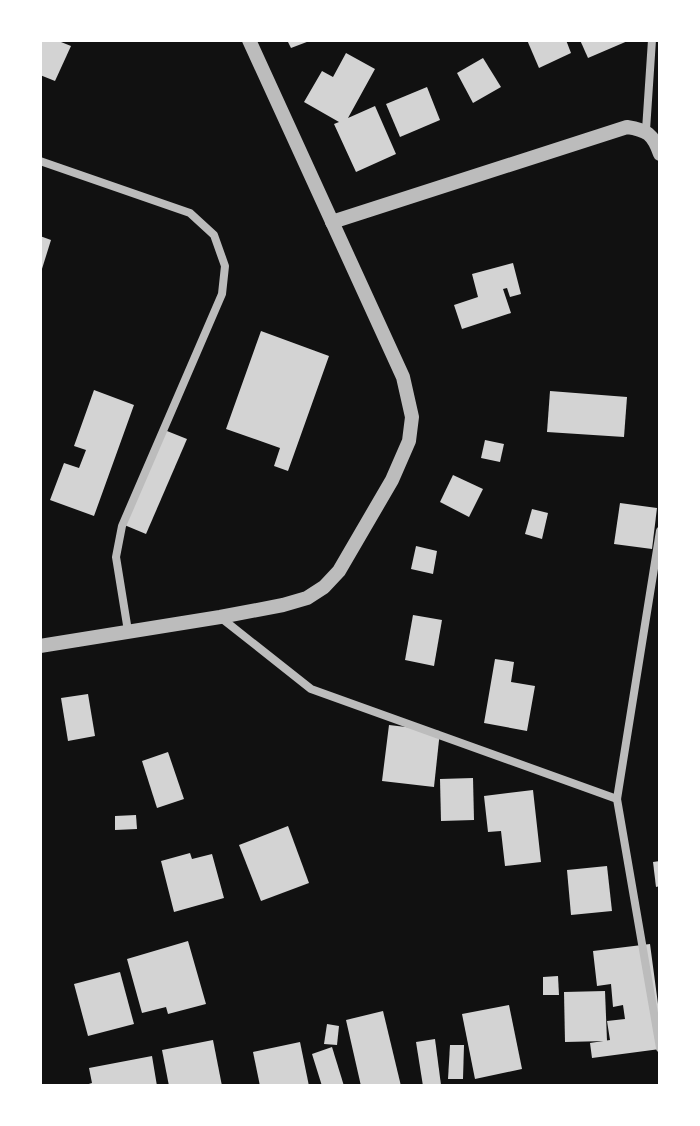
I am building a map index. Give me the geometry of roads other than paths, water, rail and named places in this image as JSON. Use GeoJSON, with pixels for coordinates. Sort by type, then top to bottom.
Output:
{"type":"FeatureCollection","features":[{"type":"Feature","properties":{"kind":"street"},"geometry":{"type":"LineString","coordinates":[[40,646],[220,617],[295,601],[324,587],[339,571],[377,507],[409,441],[412,417],[403,377],[249,40]]}},
{"type":"Feature","properties":{"kind":"street"},"geometry":{"type":"LineString","coordinates":[[646,130],[652,40]]}},
{"type":"Feature","properties":{"kind":"street"},"geometry":{"type":"LineString","coordinates":[[332,222],[627,127],[646,130],[655,139],[660,154]]}},
{"type":"Feature","properties":{"kind":"street"},"geometry":{"type":"LineString","coordinates":[[40,161],[190,213],[214,235],[225,266],[222,294],[122,526],[116,557],[128,631]]}},
{"type":"Feature","properties":{"kind":"street"},"geometry":{"type":"LineString","coordinates":[[660,531],[617,799],[660,1048]]}},
{"type":"Feature","properties":{"kind":"street"},"geometry":{"type":"LineString","coordinates":[[220,617],[311,689],[617,799]]}}]}
